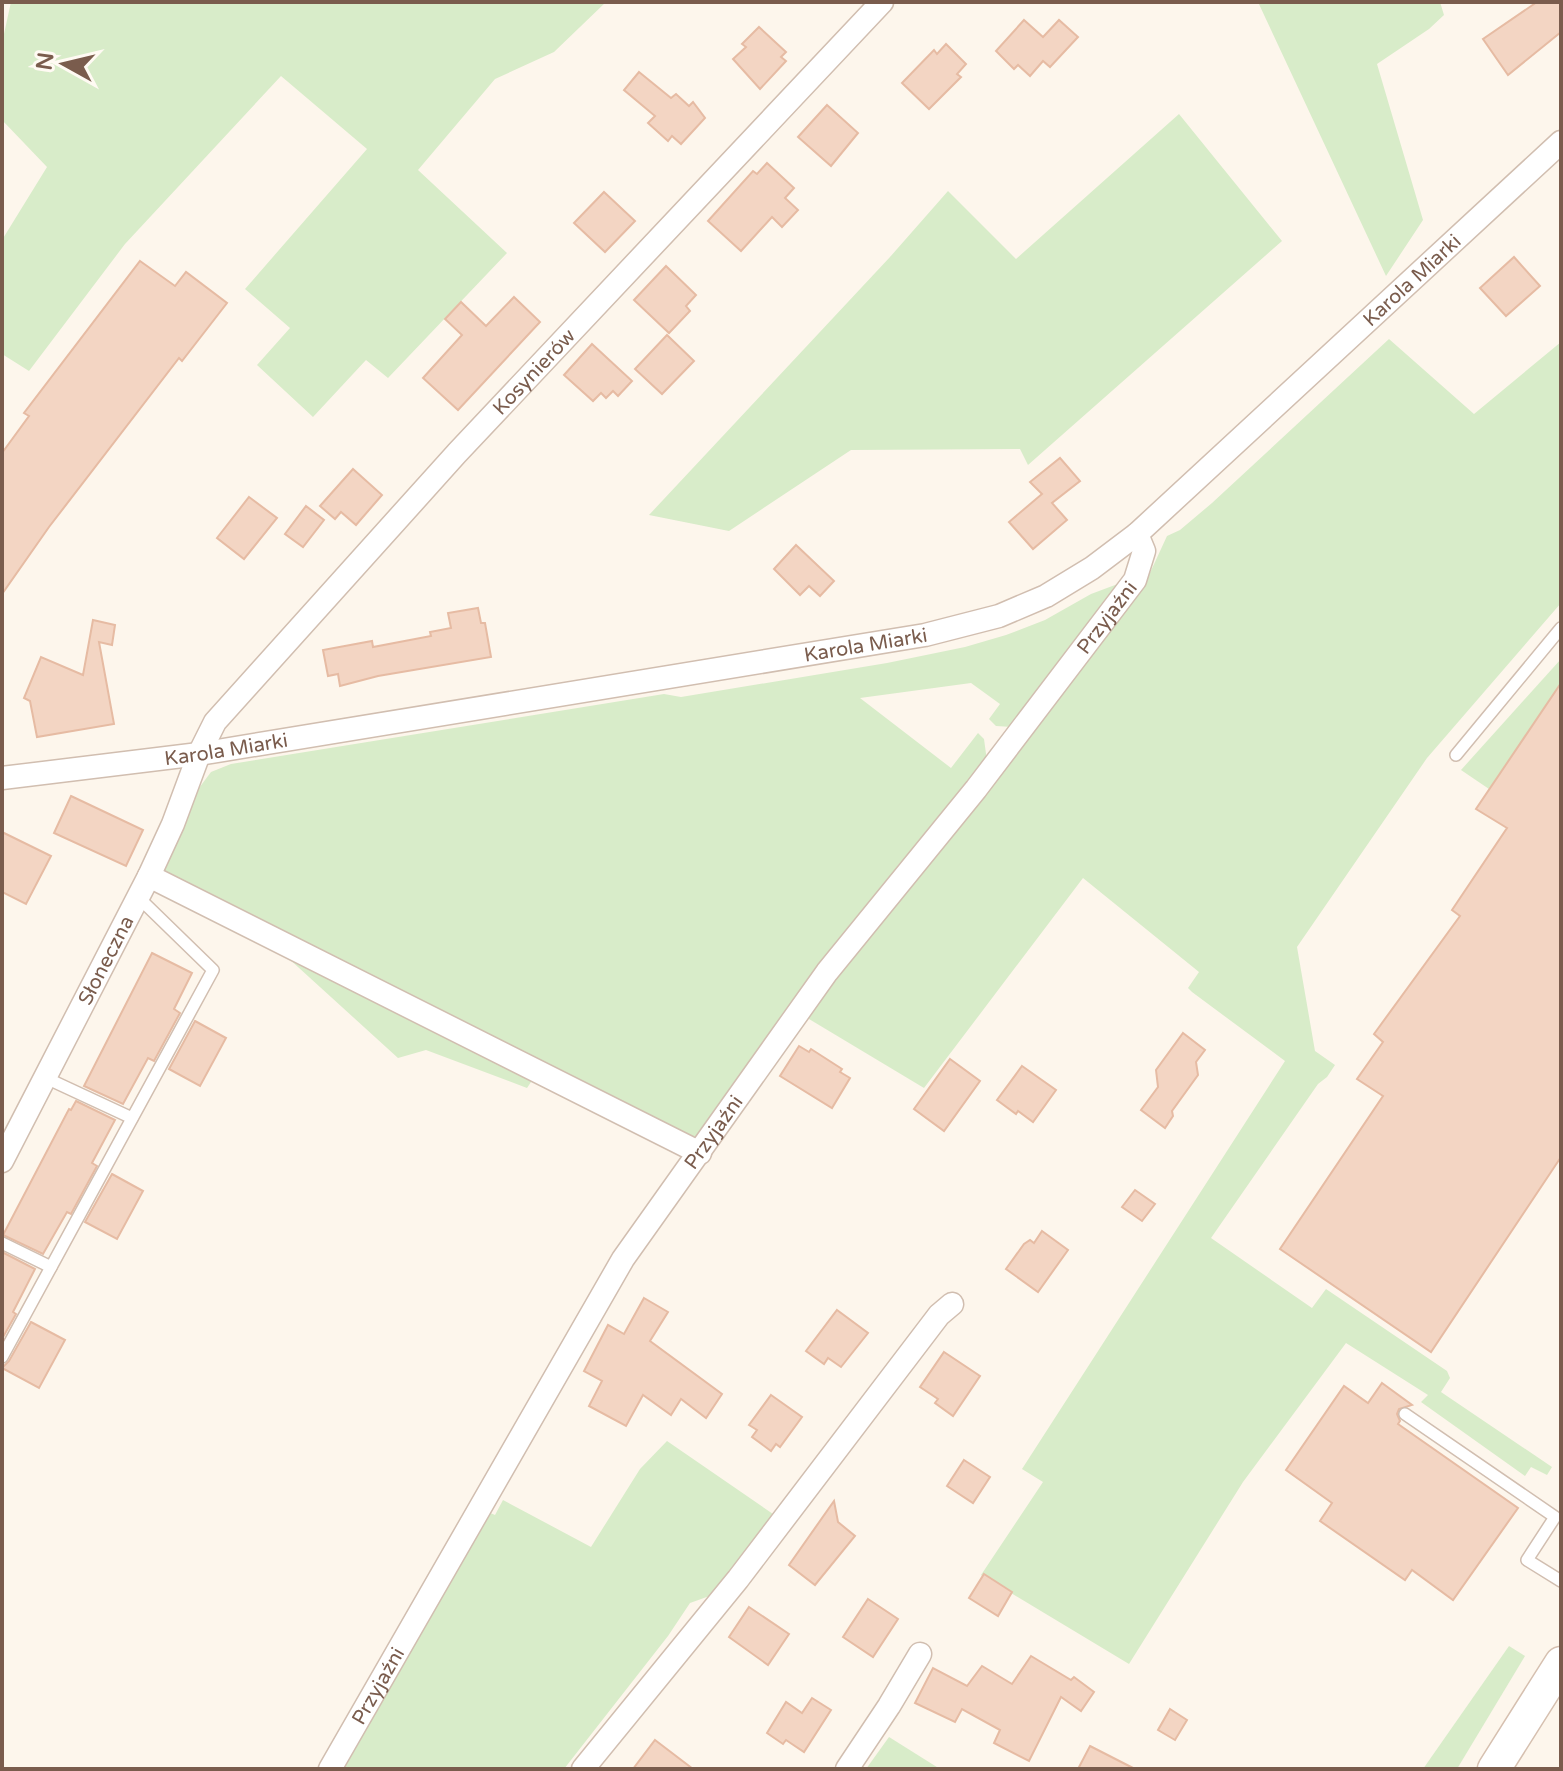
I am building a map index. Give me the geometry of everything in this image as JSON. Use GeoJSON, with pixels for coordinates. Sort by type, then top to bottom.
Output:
{"type":"FeatureCollection","features":[{"type":"Feature","properties":{"kind":"main road"},"geometry":{"type":"LineString","coordinates":[[1494,1769],[1561,1663]]}},
{"type":"Feature","properties":{"kind":"street","name":"Kosynierów"},"geometry":{"type":"LineString","coordinates":[[199,754],[215,722],[426,488],[882,2]]}},
{"type":"Feature","properties":{"kind":"street","name":"Karola Miarki"},"geometry":{"type":"LineString","coordinates":[[2,778],[199,754],[836,652],[938,632],[999,616],[1046,596],[1092,568],[1137,534],[1561,142]]}},
{"type":"Feature","properties":{"kind":"street","name":"Przyjaźni"},"geometry":{"type":"LineString","coordinates":[[330,1769],[623,1259],[827,972],[976,789],[1135,580],[1144,551],[1137,534]]}},
{"type":"Feature","properties":{"kind":"street","name":"Słoneczna"},"geometry":{"type":"LineString","coordinates":[[2,1161],[139,898],[173,824],[199,754]]}},
{"type":"Feature","properties":{"kind":"street"},"geometry":{"type":"LineString","coordinates":[[149,876],[700,1153]]}},
{"type":"Feature","properties":{"kind":"street"},"geometry":{"type":"LineString","coordinates":[[583,1769],[738,1579],[939,1315],[952,1304]]}},
{"type":"Feature","properties":{"kind":"street"},"geometry":{"type":"LineString","coordinates":[[847,1769],[920,1654]]}},
{"type":"Feature","properties":{"kind":"lane"},"geometry":{"type":"LineString","coordinates":[[1456,755],[1561,628]]}},
{"type":"Feature","properties":{"kind":"lane"},"geometry":{"type":"LineString","coordinates":[[2,1357],[213,970],[139,898]]}},
{"type":"Feature","properties":{"kind":"lane"},"geometry":{"type":"LineString","coordinates":[[46,1078],[132,1118]]}},
{"type":"Feature","properties":{"kind":"lane"},"geometry":{"type":"LineString","coordinates":[[2,1243],[51,1267]]}},
{"type":"Feature","properties":{"kind":"lane"},"geometry":{"type":"LineString","coordinates":[[1405,1414],[1555,1517],[1527,1560],[1561,1581]]}},
{"type":"Feature","properties":{"kind":"green space"},"geometry":{"type":"Polygon","coordinates":[[[11,2],[606,2],[554,52],[495,79],[418,170],[507,253],[388,378],[366,360],[313,417],[257,365],[290,328],[245,289],[367,149],[281,76],[125,244],[29,371],[2,354],[2,240],[47,167],[2,120],[2,43],[11,2]]]}},
{"type":"Feature","properties":{"kind":"green space"},"geometry":{"type":"Polygon","coordinates":[[[1258,2],[1440,2],[1444,15],[1429,29],[1377,64],[1423,220],[1386,276],[1258,2]]]}},
{"type":"Feature","properties":{"kind":"green space"},"geometry":{"type":"Polygon","coordinates":[[[1179,114],[1282,241],[1028,465],[1020,449],[851,450],[729,531],[649,515],[948,191],[1016,259],[1179,114]]]}},
{"type":"Feature","properties":{"kind":"green space"},"geometry":{"type":"Polygon","coordinates":[[[1389,339],[1474,414],[1561,342],[1561,603],[1427,758],[1297,947],[1315,1051],[1335,1065],[1318,1084],[1211,1238],[1312,1308],[1326,1289],[1447,1371],[1450,1378],[1441,1392],[1552,1467],[1547,1475],[1531,1467],[1525,1476],[1421,1402],[1428,1395],[1346,1343],[1243,1482],[1129,1664],[981,1575],[1043,1482],[1022,1469],[1285,1061],[1192,992],[1188,988],[1199,972],[1083,878],[924,1088],[804,1016],[1149,575],[1167,536],[1180,530],[1212,503],[1389,339]]]}},
{"type":"Feature","properties":{"kind":"green space"},"geometry":{"type":"Polygon","coordinates":[[[1123,582],[1012,727],[996,726],[989,719],[1000,704],[971,683],[860,698],[951,768],[978,733],[984,739],[987,761],[946,814],[899,864],[713,1121],[696,1136],[680,1137],[541,1067],[527,1088],[426,1050],[398,1058],[287,957],[152,890],[199,788],[211,772],[231,764],[664,694],[681,697],[887,663],[1006,635],[1045,620],[1091,594],[1123,582]]]}},
{"type":"Feature","properties":{"kind":"green space"},"geometry":{"type":"Polygon","coordinates":[[[1561,659],[1561,683],[1489,789],[1461,770],[1561,659]]]}},
{"type":"Feature","properties":{"kind":"green space"},"geometry":{"type":"Polygon","coordinates":[[[667,1441],[773,1514],[715,1594],[690,1603],[668,1636],[564,1769],[344,1769],[488,1512],[495,1515],[503,1500],[591,1547],[640,1469],[667,1441]]]}},
{"type":"Feature","properties":{"kind":"green space"},"geometry":{"type":"Polygon","coordinates":[[[1509,1646],[1525,1656],[1457,1769],[1423,1769],[1509,1646]]]}},
{"type":"Feature","properties":{"kind":"green space"},"geometry":{"type":"Polygon","coordinates":[[[889,1737],[940,1769],[866,1769],[889,1737]]]}},
{"type":"Feature","properties":{"kind":"building"},"geometry":{"type":"Polygon","coordinates":[[[1537,2],[1561,2],[1561,32],[1508,75],[1483,39],[1537,2]]]}},
{"type":"Feature","properties":{"kind":"building"},"geometry":{"type":"Polygon","coordinates":[[[1024,20],[1043,37],[1059,20],[1078,37],[1050,67],[1043,61],[1030,76],[1018,65],[1014,69],[996,51],[1024,20]]]}},
{"type":"Feature","properties":{"kind":"building"},"geometry":{"type":"Polygon","coordinates":[[[759,27],[786,52],[781,57],[786,61],[760,89],[733,59],[746,47],[742,44],[759,27]]]}},
{"type":"Feature","properties":{"kind":"building"},"geometry":{"type":"Polygon","coordinates":[[[946,44],[966,64],[957,74],[961,77],[929,109],[902,83],[934,50],[937,54],[946,44]]]}},
{"type":"Feature","properties":{"kind":"building"},"geometry":{"type":"Polygon","coordinates":[[[639,72],[671,98],[676,94],[689,106],[693,102],[705,118],[681,144],[672,136],[668,141],[648,123],[655,116],[624,90],[639,72]]]}},
{"type":"Feature","properties":{"kind":"building"},"geometry":{"type":"Polygon","coordinates":[[[827,105],[858,133],[831,166],[798,137],[827,105]]]}},
{"type":"Feature","properties":{"kind":"building"},"geometry":{"type":"Polygon","coordinates":[[[767,163],[794,188],[785,198],[798,210],[782,227],[772,217],[741,251],[708,221],[753,171],[757,174],[767,163]]]}},
{"type":"Feature","properties":{"kind":"building"},"geometry":{"type":"Polygon","coordinates":[[[604,192],[635,221],[605,252],[574,223],[604,192]]]}},
{"type":"Feature","properties":{"kind":"building"},"geometry":{"type":"Polygon","coordinates":[[[1514,257],[1540,286],[1506,316],[1480,288],[1514,257]]]}},
{"type":"Feature","properties":{"kind":"building"},"geometry":{"type":"Polygon","coordinates":[[[140,261],[175,286],[186,272],[227,303],[182,361],[179,358],[49,527],[2,594],[2,453],[29,416],[24,413],[140,261]]]}},
{"type":"Feature","properties":{"kind":"building"},"geometry":{"type":"Polygon","coordinates":[[[666,266],[696,295],[686,306],[690,311],[669,333],[634,300],[666,266]]]}},
{"type":"Feature","properties":{"kind":"building"},"geometry":{"type":"Polygon","coordinates":[[[514,297],[540,322],[458,410],[423,378],[462,335],[445,319],[461,302],[486,326],[514,297]]]}},
{"type":"Feature","properties":{"kind":"building"},"geometry":{"type":"Polygon","coordinates":[[[667,335],[694,361],[662,394],[635,369],[667,335]]]}},
{"type":"Feature","properties":{"kind":"building"},"geometry":{"type":"Polygon","coordinates":[[[592,344],[632,381],[618,396],[613,391],[606,398],[601,393],[593,401],[564,375],[592,344]]]}},
{"type":"Feature","properties":{"kind":"building"},"geometry":{"type":"Polygon","coordinates":[[[1060,458],[1080,481],[1052,503],[1067,520],[1033,549],[1009,522],[1042,494],[1030,482],[1060,458]]]}},
{"type":"Feature","properties":{"kind":"building"},"geometry":{"type":"Polygon","coordinates":[[[353,469],[382,495],[356,525],[341,512],[335,519],[320,506],[353,469]]]}},
{"type":"Feature","properties":{"kind":"building"},"geometry":{"type":"Polygon","coordinates":[[[249,497],[277,518],[244,559],[217,538],[249,497]]]}},
{"type":"Feature","properties":{"kind":"building"},"geometry":{"type":"Polygon","coordinates":[[[306,506],[324,520],[303,547],[285,534],[306,506]]]}},
{"type":"Feature","properties":{"kind":"building"},"geometry":{"type":"Polygon","coordinates":[[[796,545],[834,581],[820,596],[809,586],[800,595],[774,569],[796,545]]]}},
{"type":"Feature","properties":{"kind":"building"},"geometry":{"type":"Polygon","coordinates":[[[478,608],[481,623],[485,623],[491,657],[378,676],[340,686],[338,674],[328,676],[323,650],[372,641],[373,647],[431,636],[430,632],[451,628],[448,613],[478,608]]]}},
{"type":"Feature","properties":{"kind":"building"},"geometry":{"type":"Polygon","coordinates":[[[93,620],[115,625],[112,645],[99,642],[114,724],[37,737],[30,701],[24,698],[41,657],[83,675],[93,620]]]}},
{"type":"Feature","properties":{"kind":"building"},"geometry":{"type":"Polygon","coordinates":[[[1561,683],[1561,1157],[1431,1352],[1280,1249],[1383,1096],[1357,1079],[1383,1042],[1374,1034],[1460,916],[1452,910],[1507,828],[1476,809],[1561,683]]]}},
{"type":"Feature","properties":{"kind":"building"},"geometry":{"type":"Polygon","coordinates":[[[71,796],[143,830],[126,866],[54,833],[71,796]]]}},
{"type":"Feature","properties":{"kind":"building"},"geometry":{"type":"Polygon","coordinates":[[[2,832],[51,856],[26,904],[2,892],[2,832]]]}},
{"type":"Feature","properties":{"kind":"building"},"geometry":{"type":"Polygon","coordinates":[[[152,953],[192,973],[174,1009],[180,1013],[154,1061],[148,1058],[123,1104],[84,1086],[152,953]]]}},
{"type":"Feature","properties":{"kind":"building"},"geometry":{"type":"Polygon","coordinates":[[[195,1021],[226,1038],[200,1086],[169,1069],[195,1021]]]}},
{"type":"Feature","properties":{"kind":"building"},"geometry":{"type":"Polygon","coordinates":[[[1183,1033],[1205,1050],[1196,1062],[1198,1075],[1172,1111],[1173,1116],[1165,1128],[1141,1110],[1158,1087],[1156,1070],[1183,1033]]]}},
{"type":"Feature","properties":{"kind":"building"},"geometry":{"type":"Polygon","coordinates":[[[799,1046],[809,1052],[811,1049],[842,1069],[840,1072],[850,1078],[832,1108],[780,1076],[799,1046]]]}},
{"type":"Feature","properties":{"kind":"building"},"geometry":{"type":"Polygon","coordinates":[[[950,1059],[980,1081],[944,1131],[914,1109],[950,1059]]]}},
{"type":"Feature","properties":{"kind":"building"},"geometry":{"type":"Polygon","coordinates":[[[1022,1066],[1056,1090],[1033,1122],[997,1100],[1022,1066]]]}},
{"type":"Feature","properties":{"kind":"building"},"geometry":{"type":"Polygon","coordinates":[[[76,1101],[115,1120],[92,1163],[97,1166],[71,1214],[67,1212],[43,1254],[3,1235],[76,1101]]]}},
{"type":"Feature","properties":{"kind":"building"},"geometry":{"type":"Polygon","coordinates":[[[112,1174],[143,1191],[117,1239],[85,1222],[112,1174]]]}},
{"type":"Feature","properties":{"kind":"building"},"geometry":{"type":"Polygon","coordinates":[[[1135,1190],[1155,1204],[1142,1221],[1122,1207],[1135,1190]]]}},
{"type":"Feature","properties":{"kind":"building"},"geometry":{"type":"Polygon","coordinates":[[[1042,1231],[1068,1250],[1038,1292],[1006,1269],[1024,1244],[1030,1240],[1034,1243],[1042,1231]]]}},
{"type":"Feature","properties":{"kind":"building"},"geometry":{"type":"Polygon","coordinates":[[[2,1252],[35,1269],[2,1339],[2,1252]]]}},
{"type":"Feature","properties":{"kind":"building"},"geometry":{"type":"Polygon","coordinates":[[[644,1298],[668,1312],[650,1341],[722,1394],[706,1418],[681,1399],[671,1415],[643,1395],[626,1426],[589,1406],[602,1381],[584,1371],[608,1325],[624,1334],[644,1298]]]}},
{"type":"Feature","properties":{"kind":"building"},"geometry":{"type":"Polygon","coordinates":[[[837,1310],[868,1333],[841,1367],[828,1358],[824,1364],[806,1351],[837,1310]]]}},
{"type":"Feature","properties":{"kind":"building"},"geometry":{"type":"Polygon","coordinates":[[[31,1322],[65,1340],[39,1388],[2,1368],[31,1322]]]}},
{"type":"Feature","properties":{"kind":"building"},"geometry":{"type":"Polygon","coordinates":[[[944,1352],[980,1376],[953,1416],[935,1403],[938,1399],[920,1387],[944,1352]]]}},
{"type":"Feature","properties":{"kind":"building"},"geometry":{"type":"Polygon","coordinates":[[[1382,1383],[1412,1405],[1399,1409],[1398,1424],[1518,1508],[1453,1600],[1412,1570],[1405,1580],[1320,1521],[1332,1503],[1286,1470],[1344,1386],[1368,1403],[1382,1383]]]}},
{"type":"Feature","properties":{"kind":"building"},"geometry":{"type":"Polygon","coordinates":[[[771,1395],[802,1417],[780,1447],[776,1444],[771,1451],[752,1437],[757,1430],[749,1425],[771,1395]]]}},
{"type":"Feature","properties":{"kind":"building"},"geometry":{"type":"Polygon","coordinates":[[[964,1460],[990,1477],[973,1503],[947,1486],[964,1460]]]}},
{"type":"Feature","properties":{"kind":"building"},"geometry":{"type":"Polygon","coordinates":[[[834,1501],[838,1522],[855,1536],[815,1585],[789,1565],[834,1501]]]}},
{"type":"Feature","properties":{"kind":"building"},"geometry":{"type":"Polygon","coordinates":[[[984,1574],[1012,1592],[998,1616],[969,1598],[984,1574]]]}},
{"type":"Feature","properties":{"kind":"building"},"geometry":{"type":"Polygon","coordinates":[[[868,1599],[898,1619],[873,1657],[843,1637],[868,1599]]]}},
{"type":"Feature","properties":{"kind":"building"},"geometry":{"type":"Polygon","coordinates":[[[749,1607],[789,1634],[768,1665],[729,1637],[749,1607]]]}},
{"type":"Feature","properties":{"kind":"building"},"geometry":{"type":"Polygon","coordinates":[[[1031,1656],[1071,1680],[1074,1677],[1094,1692],[1081,1711],[1061,1697],[1029,1761],[994,1743],[1000,1730],[962,1709],[955,1722],[915,1703],[933,1668],[967,1686],[982,1666],[1012,1684],[1031,1656]]]}},
{"type":"Feature","properties":{"kind":"building"},"geometry":{"type":"Polygon","coordinates":[[[812,1698],[831,1710],[804,1752],[786,1740],[783,1744],[767,1733],[786,1702],[802,1713],[812,1698]]]}},
{"type":"Feature","properties":{"kind":"building"},"geometry":{"type":"Polygon","coordinates":[[[1170,1709],[1187,1720],[1175,1740],[1158,1730],[1170,1709]]]}},
{"type":"Feature","properties":{"kind":"building"},"geometry":{"type":"Polygon","coordinates":[[[655,1740],[693,1769],[633,1769],[655,1740]]]}},
{"type":"Feature","properties":{"kind":"building"},"geometry":{"type":"Polygon","coordinates":[[[1090,1746],[1135,1769],[1078,1769],[1090,1746]]]}}]}
